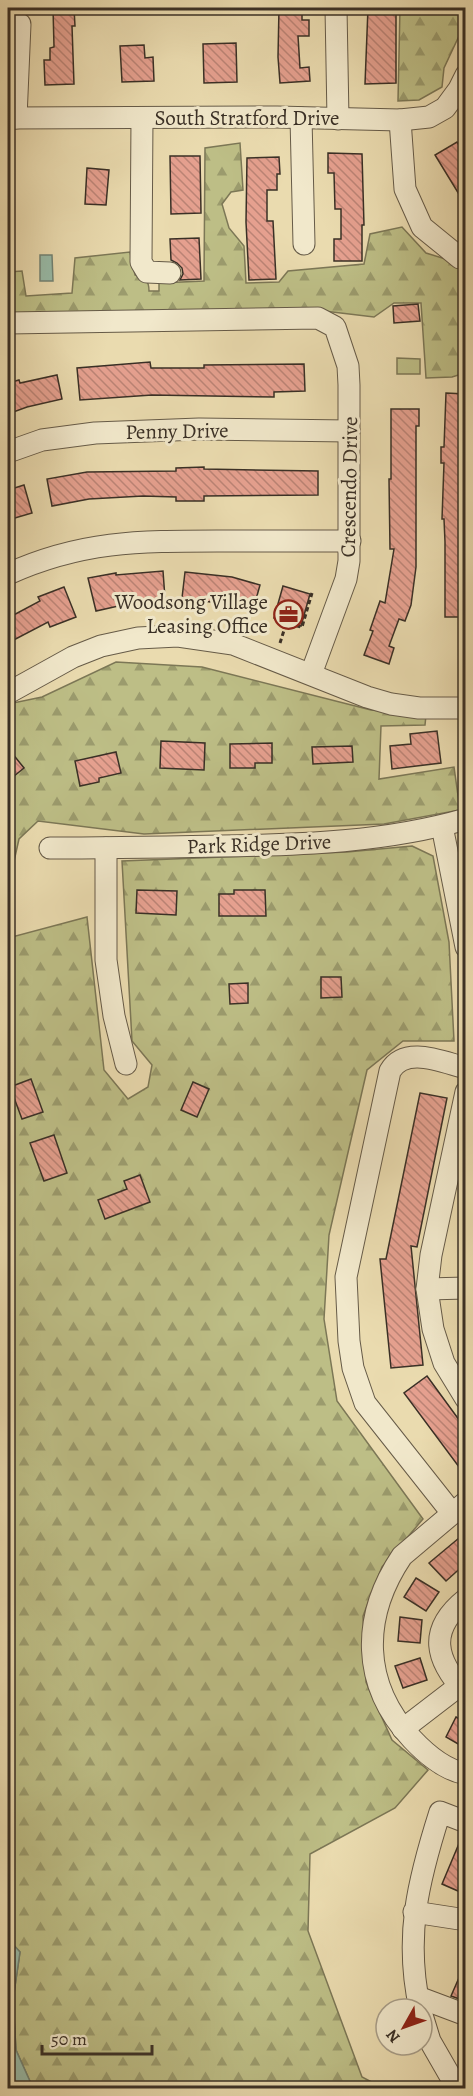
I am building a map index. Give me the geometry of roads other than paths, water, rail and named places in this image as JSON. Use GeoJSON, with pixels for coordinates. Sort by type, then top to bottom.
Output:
{"type":"FeatureCollection","features":[{"type":"Feature","properties":{"kind":"street"},"geometry":{"type":"LineString","coordinates":[[336,8],[338,119]]}},
{"type":"Feature","properties":{"kind":"street"},"geometry":{"type":"LineString","coordinates":[[12,118],[20,24]]}},
{"type":"Feature","properties":{"kind":"street","name":"South Stratford Drive"},"geometry":{"type":"LineString","coordinates":[[12,118],[400,120],[429,117],[445,108],[463,86]]}},
{"type":"Feature","properties":{"kind":"street"},"geometry":{"type":"LineString","coordinates":[[142,118],[141,262],[147,272],[170,273]]}},
{"type":"Feature","properties":{"kind":"street"},"geometry":{"type":"LineString","coordinates":[[302,118],[304,244]]}},
{"type":"Feature","properties":{"kind":"street"},"geometry":{"type":"LineString","coordinates":[[400,120],[405,189],[422,227],[460,258],[465,259]]}},
{"type":"Feature","properties":{"kind":"street","name":"Crescendo Drive"},"geometry":{"type":"LineString","coordinates":[[8,323],[318,318],[335,327],[348,366],[350,541],[346,579],[310,674]]}},
{"type":"Feature","properties":{"kind":"street","name":"Penny Drive"},"geometry":{"type":"LineString","coordinates":[[8,452],[42,440],[95,433],[199,429],[350,431]]}},
{"type":"Feature","properties":{"kind":"street"},"geometry":{"type":"LineString","coordinates":[[8,574],[52,556],[100,545],[182,540],[350,541]]}},
{"type":"Feature","properties":{"kind":"street"},"geometry":{"type":"LineString","coordinates":[[8,693],[74,657],[101,646],[138,638],[178,636],[233,644],[367,697],[391,704],[419,708],[465,708]]}},
{"type":"Feature","properties":{"kind":"street","name":"Park Ridge Drive"},"geometry":{"type":"LineString","coordinates":[[50,848],[332,842],[442,826],[465,819]]}},
{"type":"Feature","properties":{"kind":"street"},"geometry":{"type":"LineString","coordinates":[[442,826],[458,875],[465,947]]}},
{"type":"Feature","properties":{"kind":"street"},"geometry":{"type":"LineString","coordinates":[[106,848],[106,960],[114,1016],[126,1064]]}},
{"type":"Feature","properties":{"kind":"street"},"geometry":{"type":"LineString","coordinates":[[465,1068],[419,1056],[400,1060],[394,1065],[388,1082],[346,1277],[349,1341],[353,1368],[365,1403],[459,1508],[402,1556],[380,1598],[372,1627],[372,1659],[376,1676],[386,1702],[403,1729],[428,1754],[457,1772],[465,1774]]}},
{"type":"Feature","properties":{"kind":"street"},"geometry":{"type":"LineString","coordinates":[[465,1092],[430,1255],[428,1289],[433,1329],[444,1363],[465,1399]]}},
{"type":"Feature","properties":{"kind":"street"},"geometry":{"type":"LineString","coordinates":[[428,1289],[465,1288]]}},
{"type":"Feature","properties":{"kind":"street"},"geometry":{"type":"LineString","coordinates":[[403,1729],[462,1689],[444,1661],[438,1646],[445,1619],[465,1599]]}},
{"type":"Feature","properties":{"kind":"street"},"geometry":{"type":"LineString","coordinates":[[419,1997],[412,1945],[414,1912],[430,1845],[440,1812],[465,1822]]}},
{"type":"Feature","properties":{"kind":"street"},"geometry":{"type":"LineString","coordinates":[[414,1912],[465,1920]]}},
{"type":"Feature","properties":{"kind":"street"},"geometry":{"type":"LineString","coordinates":[[434,2009],[465,2014]]}},
{"type":"Feature","properties":{"kind":"street"},"geometry":{"type":"LineString","coordinates":[[434,2048],[457,2088]]}},
{"type":"Feature","properties":{"kind":"place","name":"Woodsong Village Leasing Office"},"geometry":{"type":"Point","coordinates":[289,614]}}]}
